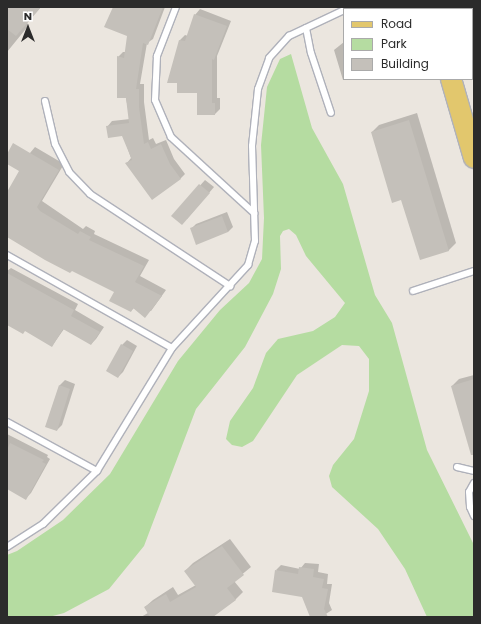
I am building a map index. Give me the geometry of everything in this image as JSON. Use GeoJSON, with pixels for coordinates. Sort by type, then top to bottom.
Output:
{"type":"FeatureCollection","features":[{"type":"Feature","properties":{"kind":"main road"},"geometry":{"type":"LineString","coordinates":[[451,80],[474,158]]}},
{"type":"Feature","properties":{"kind":"lane"},"geometry":{"type":"LineString","coordinates":[[176,7],[157,56],[155,100],[171,137],[254,213]]}},
{"type":"Feature","properties":{"kind":"lane"},"geometry":{"type":"LineString","coordinates":[[7,547],[43,524],[97,471],[172,348],[248,265],[255,241],[252,146],[258,88],[269,58],[289,36],[343,10]]}},
{"type":"Feature","properties":{"kind":"lane"},"geometry":{"type":"LineString","coordinates":[[306,28],[311,53],[331,113]]}},
{"type":"Feature","properties":{"kind":"lane"},"geometry":{"type":"LineString","coordinates":[[45,101],[55,144],[69,172],[90,194],[230,286]]}},
{"type":"Feature","properties":{"kind":"lane"},"geometry":{"type":"LineString","coordinates":[[7,255],[172,348]]}},
{"type":"Feature","properties":{"kind":"lane"},"geometry":{"type":"LineString","coordinates":[[413,291],[474,271]]}},
{"type":"Feature","properties":{"kind":"lane"},"geometry":{"type":"LineString","coordinates":[[7,422],[97,471]]}},
{"type":"Feature","properties":{"kind":"lane"},"geometry":{"type":"LineString","coordinates":[[457,467],[474,471]]}},
{"type":"Feature","properties":{"kind":"lane"},"geometry":{"type":"LineString","coordinates":[[474,483],[469,492],[470,507],[474,516]]}},
{"type":"Feature","properties":{"kind":"green space"},"geometry":{"type":"Polygon","coordinates":[[[291,54],[312,128],[343,184],[375,295],[392,323],[427,450],[474,545],[474,617],[427,617],[405,569],[378,529],[332,487],[329,476],[333,465],[354,439],[369,391],[369,359],[359,346],[342,345],[297,375],[253,441],[242,447],[232,445],[226,439],[230,421],[253,388],[266,353],[278,339],[313,331],[335,317],[345,303],[306,256],[296,235],[289,229],[283,231],[280,236],[281,269],[273,294],[245,347],[196,409],[144,546],[109,589],[64,613],[49,617],[7,617],[7,555],[17,551],[63,520],[110,474],[178,361],[220,310],[249,283],[262,259],[264,218],[261,145],[267,87],[280,59],[291,54]]]}},
{"type":"Feature","properties":{"kind":"building"},"geometry":{"type":"Polygon","coordinates":[[[7,7],[41,7],[16,36],[7,29],[7,7]]]}},
{"type":"Feature","properties":{"kind":"building"},"geometry":{"type":"Polygon","coordinates":[[[113,7],[163,7],[148,45],[143,43],[136,89],[139,89],[139,107],[144,144],[148,142],[151,149],[161,144],[170,164],[181,179],[152,200],[125,163],[132,160],[122,136],[108,138],[106,126],[129,123],[126,98],[117,98],[117,56],[124,58],[127,36],[104,27],[113,7]]]}},
{"type":"Feature","properties":{"kind":"building"},"geometry":{"type":"Polygon","coordinates":[[[194,14],[227,26],[214,60],[212,59],[212,103],[215,103],[215,115],[197,115],[197,93],[177,93],[177,83],[167,83],[179,40],[185,41],[194,14]]]}},
{"type":"Feature","properties":{"kind":"building"},"geometry":{"type":"Polygon","coordinates":[[[409,120],[449,251],[420,260],[401,200],[392,203],[371,132],[409,120]]]}},
{"type":"Feature","properties":{"kind":"building"},"geometry":{"type":"Polygon","coordinates":[[[13,143],[59,170],[37,207],[40,211],[78,234],[80,231],[91,237],[89,240],[144,266],[135,282],[162,296],[145,318],[133,308],[131,312],[109,301],[114,292],[72,271],[70,273],[7,237],[7,192],[19,171],[7,164],[7,154],[13,143]]]}},
{"type":"Feature","properties":{"kind":"building"},"geometry":{"type":"Polygon","coordinates":[[[199,184],[210,193],[182,225],[171,216],[199,184]]]}},
{"type":"Feature","properties":{"kind":"building"},"geometry":{"type":"Polygon","coordinates":[[[222,216],[228,232],[196,245],[190,228],[222,216]]]}},
{"type":"Feature","properties":{"kind":"building"},"geometry":{"type":"Polygon","coordinates":[[[7,273],[74,310],[71,316],[100,332],[91,345],[63,329],[52,347],[25,331],[23,334],[7,325],[7,273]]]}},
{"type":"Feature","properties":{"kind":"building"},"geometry":{"type":"Polygon","coordinates":[[[121,344],[133,351],[118,378],[106,371],[121,344]]]}},
{"type":"Feature","properties":{"kind":"building"},"geometry":{"type":"Polygon","coordinates":[[[474,379],[474,455],[471,455],[451,386],[474,379]]]}},
{"type":"Feature","properties":{"kind":"building"},"geometry":{"type":"Polygon","coordinates":[[[59,385],[70,389],[57,431],[45,427],[59,385]]]}},
{"type":"Feature","properties":{"kind":"building"},"geometry":{"type":"Polygon","coordinates":[[[10,443],[44,460],[42,462],[46,464],[26,500],[7,489],[7,450],[10,443]]]}},
{"type":"Feature","properties":{"kind":"building"},"geometry":{"type":"Polygon","coordinates":[[[222,546],[244,575],[227,588],[236,600],[213,617],[150,617],[144,607],[166,594],[170,602],[196,587],[184,571],[222,546]]]}},
{"type":"Feature","properties":{"kind":"building"},"geometry":{"type":"Polygon","coordinates":[[[299,567],[314,569],[313,577],[324,579],[322,588],[328,589],[324,609],[328,617],[310,617],[302,597],[272,592],[275,570],[298,574],[299,567]]]}}]}
